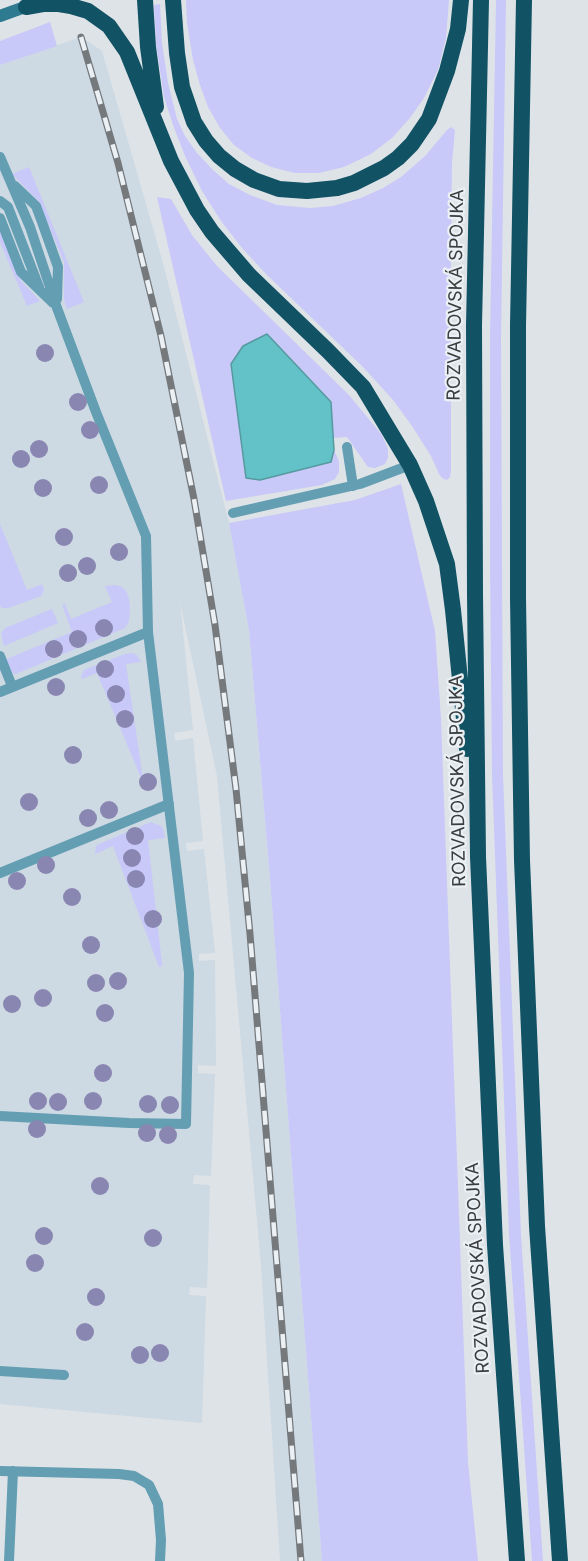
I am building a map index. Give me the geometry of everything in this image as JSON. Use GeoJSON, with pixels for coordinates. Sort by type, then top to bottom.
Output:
{"type":"FeatureCollection","features":[{"type":"Feature","properties":{"kind":"highway"},"geometry":{"type":"LineString","coordinates":[[145,0],[150,70],[159,133]]}},
{"type":"Feature","properties":{"kind":"highway"},"geometry":{"type":"LineString","coordinates":[[173,0],[177,53],[183,87],[194,122],[206,141],[219,156],[244,175],[279,189],[307,191],[354,183],[384,168],[412,144],[429,119],[447,71],[458,30],[461,0]]}},
{"type":"Feature","properties":{"kind":"highway","name":"ROZVADOVSKÁ SPOJKA"},"geometry":{"type":"LineString","coordinates":[[481,0],[474,325],[478,857],[495,1245],[517,1561]]}},
{"type":"Feature","properties":{"kind":"highway"},"geometry":{"type":"LineString","coordinates":[[524,0],[518,326],[518,586],[522,860],[537,1226],[560,1561]]}},
{"type":"Feature","properties":{"kind":"highway"},"geometry":{"type":"LineString","coordinates":[[26,7],[42,4],[71,6],[88,11],[109,26],[127,52],[184,188],[212,232],[249,275],[363,387],[410,465],[435,524],[448,576],[478,857]]}},
{"type":"Feature","properties":{"kind":"main road"},"geometry":{"type":"LineString","coordinates":[[0,16],[45,0]]}},
{"type":"Feature","properties":{"kind":"lane"},"geometry":{"type":"LineString","coordinates":[[0,157],[30,227],[96,412],[146,536],[148,632],[189,973],[186,1124],[0,1116]]}},
{"type":"Feature","properties":{"kind":"lane"},"geometry":{"type":"LineString","coordinates":[[0,201],[8,207],[41,290]]}},
{"type":"Feature","properties":{"kind":"lane"},"geometry":{"type":"LineString","coordinates":[[0,218],[21,272],[57,308]]}},
{"type":"Feature","properties":{"kind":"lane"},"geometry":{"type":"LineString","coordinates":[[347,447],[353,486]]}},
{"type":"Feature","properties":{"kind":"lane"},"geometry":{"type":"LineString","coordinates":[[233,513],[353,486],[410,465]]}},
{"type":"Feature","properties":{"kind":"lane"},"geometry":{"type":"LineString","coordinates":[[0,692],[148,632]]}},
{"type":"Feature","properties":{"kind":"lane"},"geometry":{"type":"LineString","coordinates":[[0,656],[12,686]]}},
{"type":"Feature","properties":{"kind":"lane"},"geometry":{"type":"LineString","coordinates":[[0,873],[169,804]]}},
{"type":"Feature","properties":{"kind":"lane"},"geometry":{"type":"LineString","coordinates":[[0,1371],[64,1375]]}},
{"type":"Feature","properties":{"kind":"lane"},"geometry":{"type":"LineString","coordinates":[[0,1471],[134,1476],[148,1485],[158,1504],[160,1561]]}},
{"type":"Feature","properties":{"kind":"lane"},"geometry":{"type":"LineString","coordinates":[[9,1561],[13,1472]]}},
{"type":"Feature","properties":{"kind":"shaded area"},"geometry":{"type":"Polygon","coordinates":[[[186,0],[449,0],[446,38],[438,70],[424,98],[410,118],[392,138],[371,154],[344,167],[319,173],[295,173],[271,167],[252,158],[234,145],[220,128],[208,107],[193,60],[186,0]]]}},
{"type":"Feature","properties":{"kind":"shaded area"},"geometry":{"type":"Polygon","coordinates":[[[496,0],[506,0],[501,338],[503,775],[521,1235],[543,1561],[532,1561],[509,1234],[492,774],[490,337],[496,0]]]}},
{"type":"Feature","properties":{"kind":"shaded area"},"geometry":{"type":"Polygon","coordinates":[[[160,4],[162,43],[168,83],[177,119],[185,136],[213,170],[229,184],[250,195],[277,205],[310,208],[333,206],[361,198],[401,177],[425,156],[447,130],[451,127],[455,130],[452,163],[451,471],[447,480],[439,474],[431,456],[393,400],[363,367],[242,248],[202,191],[185,156],[164,97],[156,44],[154,5],[160,4]]]}},
{"type":"Feature","properties":{"kind":"shaded area"},"geometry":{"type":"Polygon","coordinates":[[[50,22],[57,46],[0,65],[0,41],[50,22]]]}},
{"type":"Feature","properties":{"kind":"shaded area"},"geometry":{"type":"Polygon","coordinates":[[[81,37],[102,51],[163,263],[229,523],[249,630],[322,1561],[280,1561],[261,1265],[217,776],[180,602],[193,730],[174,733],[175,741],[193,738],[203,841],[186,843],[187,851],[204,849],[215,953],[199,954],[199,961],[215,960],[216,1066],[198,1065],[198,1073],[215,1074],[211,1176],[194,1175],[193,1184],[210,1185],[207,1288],[190,1287],[189,1295],[206,1296],[202,1423],[0,1404],[0,65],[81,37]]]}},
{"type":"Feature","properties":{"kind":"shaded area"},"geometry":{"type":"Polygon","coordinates":[[[29,167],[84,302],[67,309],[64,300],[64,262],[39,202],[12,174],[29,167]]]}},
{"type":"Feature","properties":{"kind":"shaded area"},"geometry":{"type":"Polygon","coordinates":[[[157,197],[171,199],[192,235],[217,266],[349,395],[382,435],[388,449],[385,464],[375,468],[368,467],[347,437],[333,438],[331,402],[331,462],[334,450],[339,461],[339,472],[335,479],[322,485],[226,501],[157,197]]]}},
{"type":"Feature","properties":{"kind":"shaded area"},"geometry":{"type":"Polygon","coordinates":[[[0,230],[21,281],[40,301],[27,306],[0,242],[0,230]]]}},
{"type":"Feature","properties":{"kind":"shaded area"},"geometry":{"type":"Polygon","coordinates":[[[267,334],[331,402],[334,450],[331,462],[260,480],[246,478],[231,364],[243,346],[267,334]]]}},
{"type":"Feature","properties":{"kind":"shaded area"},"geometry":{"type":"Polygon","coordinates":[[[401,484],[435,631],[441,718],[468,1462],[478,1561],[322,1561],[249,630],[229,523],[355,500],[401,484]]]}},
{"type":"Feature","properties":{"kind":"shaded area"},"geometry":{"type":"Polygon","coordinates":[[[0,524],[27,590],[42,584],[44,590],[41,596],[8,608],[0,606],[0,524]]]}},
{"type":"Feature","properties":{"kind":"shaded area"},"geometry":{"type":"Polygon","coordinates":[[[116,585],[126,591],[129,599],[129,621],[125,628],[16,674],[12,673],[4,660],[72,632],[62,605],[65,604],[71,619],[112,602],[105,586],[116,585]]]}},
{"type":"Feature","properties":{"kind":"shaded area"},"geometry":{"type":"Polygon","coordinates":[[[52,609],[58,623],[4,646],[1,634],[5,628],[52,609]]]}},
{"type":"Feature","properties":{"kind":"shaded area"},"geometry":{"type":"Polygon","coordinates":[[[132,653],[137,655],[141,662],[126,664],[142,780],[97,673],[82,679],[81,677],[84,670],[132,653]]]}},
{"type":"Feature","properties":{"kind":"shaded area"},"geometry":{"type":"Polygon","coordinates":[[[151,822],[161,826],[165,838],[148,840],[161,967],[159,967],[113,846],[95,854],[96,846],[99,844],[151,822]]]}},
{"type":"Feature","properties":{"kind":"railway"},"geometry":{"type":"LineString","coordinates":[[81,37],[118,163],[161,336],[194,499],[215,625],[236,789],[250,934],[301,1561]]}}]}
